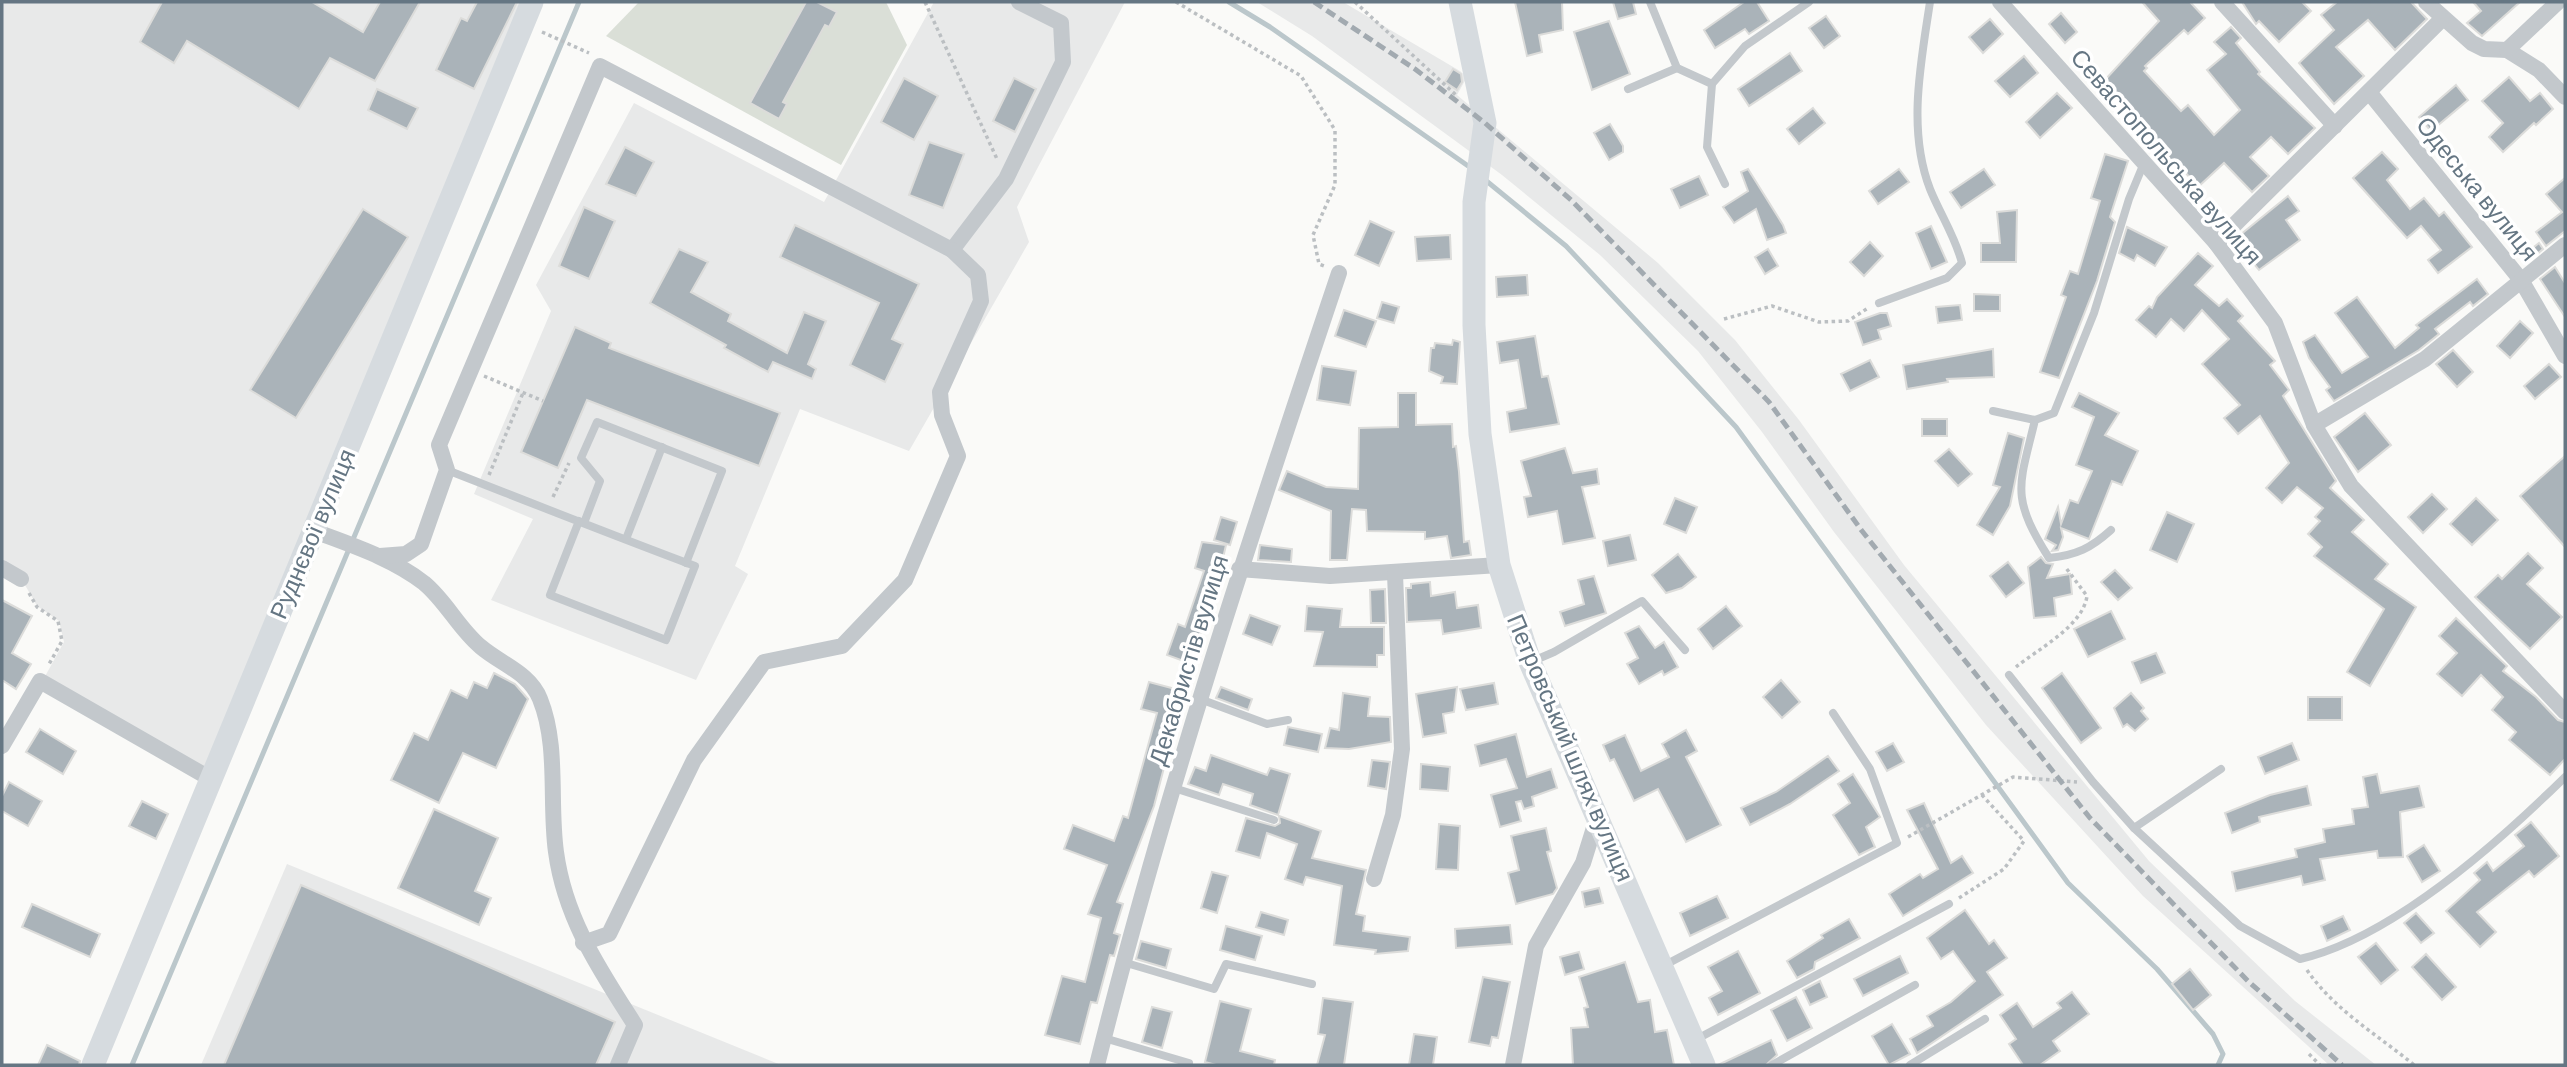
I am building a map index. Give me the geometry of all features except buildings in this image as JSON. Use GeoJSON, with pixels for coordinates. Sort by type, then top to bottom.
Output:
{"type":"FeatureCollection","features":[{"type":"Feature","properties":{"kind":"street","name":"Руднєвої вулиця"},"geometry":{"type":"LineString","coordinates":[[93,1065],[532,2]]}},
{"type":"Feature","properties":{"kind":"street"},"geometry":{"type":"LineString","coordinates":[[952,250],[1006,178],[1063,62],[1061,23],[1019,2]]}},
{"type":"Feature","properties":{"kind":"street","name":"Петровський шлях вулиця"},"geometry":{"type":"LineString","coordinates":[[1460,2],[1485,123],[1474,202],[1474,325],[1480,434],[1499,565],[1530,662],[1704,1065]]}},
{"type":"Feature","properties":{"kind":"street","name":"Севастопольська вулиця"},"geometry":{"type":"LineString","coordinates":[[2000,2],[2216,243],[2275,323],[2314,425],[2351,486],[2565,712]]}},
{"type":"Feature","properties":{"kind":"street"},"geometry":{"type":"LineString","coordinates":[[2222,2],[2335,126]]}},
{"type":"Feature","properties":{"kind":"street"},"geometry":{"type":"LineString","coordinates":[[2426,2],[2442,19],[2484,50],[2507,50],[2539,70],[2565,97]]}},
{"type":"Feature","properties":{"kind":"street"},"geometry":{"type":"LineString","coordinates":[[2507,50],[2558,2]]}},
{"type":"Feature","properties":{"kind":"street"},"geometry":{"type":"LineString","coordinates":[[2216,243],[2442,19]]}},
{"type":"Feature","properties":{"kind":"street"},"geometry":{"type":"LineString","coordinates":[[380,556],[406,554],[421,544],[447,470],[439,444],[600,66],[952,250],[978,275],[981,301],[940,392],[942,415],[958,456],[905,580],[842,646],[764,662],[694,760],[609,934],[583,943]]}},
{"type":"Feature","properties":{"kind":"street","name":"Одеська вулиця"},"geometry":{"type":"LineString","coordinates":[[2369,92],[2521,280],[2565,356]]}},
{"type":"Feature","properties":{"kind":"street"},"geometry":{"type":"LineString","coordinates":[[2314,425],[2425,359],[2565,245]]}},
{"type":"Feature","properties":{"kind":"street","name":"Декабристів вулиця"},"geometry":{"type":"LineString","coordinates":[[1097,1065],[1123,962],[1239,569],[1339,273]]}},
{"type":"Feature","properties":{"kind":"street"},"geometry":{"type":"LineString","coordinates":[[314,531],[380,556],[425,584],[480,646],[534,686],[541,700],[551,756],[556,851],[562,881],[583,943],[635,1025],[618,1065]]}},
{"type":"Feature","properties":{"kind":"street"},"geometry":{"type":"LineString","coordinates":[[1239,569],[1330,576],[1395,574],[1499,565]]}},
{"type":"Feature","properties":{"kind":"street"},"geometry":{"type":"LineString","coordinates":[[2,568],[20,579]]}},
{"type":"Feature","properties":{"kind":"street"},"geometry":{"type":"LineString","coordinates":[[1374,879],[1393,815],[1402,749],[1395,574]]}},
{"type":"Feature","properties":{"kind":"street"},"geometry":{"type":"LineString","coordinates":[[2,746],[40,681],[211,779]]}},
{"type":"Feature","properties":{"kind":"street"},"geometry":{"type":"LineString","coordinates":[[1513,1065],[1536,946],[1583,863],[1598,816]]}},
{"type":"Feature","properties":{"kind":"lane"},"geometry":{"type":"LineString","coordinates":[[1650,2],[1677,68],[1712,84]]}},
{"type":"Feature","properties":{"kind":"lane"},"geometry":{"type":"LineString","coordinates":[[1725,184],[1707,147],[1712,84],[1745,46],[1809,2]]}},
{"type":"Feature","properties":{"kind":"lane"},"geometry":{"type":"LineString","coordinates":[[1879,303],[1947,278],[1962,263],[1957,244],[1929,187],[1917,128],[1921,57],[1930,2]]}},
{"type":"Feature","properties":{"kind":"lane"},"geometry":{"type":"LineString","coordinates":[[1628,89],[1677,68]]}},
{"type":"Feature","properties":{"kind":"lane"},"geometry":{"type":"LineString","coordinates":[[1993,411],[2035,420],[2054,413],[2094,313],[2129,199],[2144,163]]}},
{"type":"Feature","properties":{"kind":"lane"},"geometry":{"type":"LineString","coordinates":[[2035,420],[2019,487],[2027,522],[2049,558],[2076,555],[2094,546],[2111,530]]}},
{"type":"Feature","properties":{"kind":"lane"},"geometry":{"type":"LineString","coordinates":[[447,470],[581,522],[626,539],[686,563],[695,566],[666,640],[551,595],[581,522],[600,481],[581,458],[597,422],[662,447],[722,471],[686,563]]}},
{"type":"Feature","properties":{"kind":"lane"},"geometry":{"type":"LineString","coordinates":[[626,539],[662,447]]}},
{"type":"Feature","properties":{"kind":"lane"},"geometry":{"type":"LineString","coordinates":[[1530,662],[1554,652],[1642,601],[1685,650]]}},
{"type":"Feature","properties":{"kind":"lane"},"geometry":{"type":"LineString","coordinates":[[2009,675],[2093,782],[2134,828],[2240,926],[2300,959],[2328,953],[2380,925],[2446,880],[2565,777]]}},
{"type":"Feature","properties":{"kind":"lane"},"geometry":{"type":"LineString","coordinates":[[1200,699],[1266,724],[1288,720]]}},
{"type":"Feature","properties":{"kind":"lane"},"geometry":{"type":"LineString","coordinates":[[1662,967],[1897,843],[1870,769],[1833,713]]}},
{"type":"Feature","properties":{"kind":"lane"},"geometry":{"type":"LineString","coordinates":[[2134,828],[2221,769]]}},
{"type":"Feature","properties":{"kind":"lane"},"geometry":{"type":"LineString","coordinates":[[1174,788],[1274,820]]}},
{"type":"Feature","properties":{"kind":"lane"},"geometry":{"type":"LineString","coordinates":[[1694,1040],[1949,904]]}},
{"type":"Feature","properties":{"kind":"lane"},"geometry":{"type":"LineString","coordinates":[[1123,962],[1214,989],[1226,964],[1312,984]]}},
{"type":"Feature","properties":{"kind":"lane"},"geometry":{"type":"LineString","coordinates":[[1772,1065],[1915,985]]}},
{"type":"Feature","properties":{"kind":"lane"},"geometry":{"type":"LineString","coordinates":[[1910,1065],[1985,1019]]}},
{"type":"Feature","properties":{"kind":"lane"},"geometry":{"type":"LineString","coordinates":[[1104,1038],[1189,1063]]}},
{"type":"Feature","properties":{"kind":"path"},"geometry":{"type":"LineString","coordinates":[[925,2],[1006,178]]}},
{"type":"Feature","properties":{"kind":"path"},"geometry":{"type":"LineString","coordinates":[[1176,2],[1300,76],[1317,98],[1335,130],[1335,184],[1313,234],[1319,264],[1339,273]]}},
{"type":"Feature","properties":{"kind":"path"},"geometry":{"type":"LineString","coordinates":[[1355,2],[1463,102]]}},
{"type":"Feature","properties":{"kind":"path"},"geometry":{"type":"LineString","coordinates":[[552,36],[579,48]]}},
{"type":"Feature","properties":{"kind":"path"},"geometry":{"type":"LineString","coordinates":[[1724,319],[1772,306],[1819,322],[1848,321],[1879,303]]}},
{"type":"Feature","properties":{"kind":"path"},"geometry":{"type":"LineString","coordinates":[[471,370],[543,401]]}},
{"type":"Feature","properties":{"kind":"path"},"geometry":{"type":"LineString","coordinates":[[484,484],[523,393]]}},
{"type":"Feature","properties":{"kind":"path"},"geometry":{"type":"LineString","coordinates":[[548,509],[573,454]]}},
{"type":"Feature","properties":{"kind":"path"},"geometry":{"type":"LineString","coordinates":[[2009,675],[2018,665],[2051,643],[2085,610],[2087,596],[2081,586],[2066,567],[2049,558]]}},
{"type":"Feature","properties":{"kind":"path"},"geometry":{"type":"LineString","coordinates":[[20,579],[37,607],[58,621],[62,641],[40,681]]}},
{"type":"Feature","properties":{"kind":"path"},"geometry":{"type":"LineString","coordinates":[[1897,843],[2013,777],[2093,782]]}},
{"type":"Feature","properties":{"kind":"path"},"geometry":{"type":"LineString","coordinates":[[1949,904],[2004,869],[2024,841],[1981,794]]}},
{"type":"Feature","properties":{"kind":"path"},"geometry":{"type":"LineString","coordinates":[[2300,959],[2329,996],[2414,1065]]}},
{"type":"Feature","properties":{"kind":"path"},"geometry":{"type":"LineString","coordinates":[[2309,1054],[2320,1065]]}},
{"type":"Feature","properties":{"kind":"shaded area"},"geometry":{"type":"Polygon","coordinates":[[[2,2],[524,2],[206,773],[43,680],[64,642],[59,621],[37,606],[21,578],[2,567],[2,2]]]}},
{"type":"Feature","properties":{"kind":"shaded area"},"geometry":{"type":"Polygon","coordinates":[[[639,2],[886,2],[907,45],[841,165],[606,36],[639,2]]]}},
{"type":"Feature","properties":{"kind":"shaded area"},"geometry":{"type":"Polygon","coordinates":[[[934,2],[1125,2],[1017,207],[1029,242],[909,451],[800,409],[735,566],[748,574],[696,680],[491,600],[533,519],[474,494],[551,311],[536,285],[634,103],[824,202],[934,2]]]}},
{"type":"Feature","properties":{"kind":"shaded area"},"geometry":{"type":"Polygon","coordinates":[[[1257,2],[1343,2],[1467,77],[1457,95],[1658,263],[1735,340],[1799,420],[1904,565],[2149,861],[2295,1001],[2376,1065],[2329,1065],[2143,896],[1986,725],[1834,532],[1762,432],[1698,351],[1600,255],[1502,175],[1312,36],[1257,2]]]}},
{"type":"Feature","properties":{"kind":"shaded area"},"geometry":{"type":"Polygon","coordinates":[[[287,864],[781,1065],[201,1065],[287,864]]]}},
{"type":"Feature","properties":{"kind":"waterway"},"geometry":{"type":"LineString","coordinates":[[132,1065],[579,2]]}},
{"type":"Feature","properties":{"kind":"waterway"},"geometry":{"type":"LineString","coordinates":[[1229,2],[1270,27],[1471,168]]}},
{"type":"Feature","properties":{"kind":"waterway"},"geometry":{"type":"LineString","coordinates":[[1484,179],[1566,246],[1736,427],[2068,883],[2157,969],[2213,1034],[2223,1054],[2218,1065]]}},
{"type":"Feature","properties":{"kind":"railway"},"geometry":{"type":"LineString","coordinates":[[1314,2],[1415,69],[1485,123],[1571,200],[1769,402],[1862,531],[2090,818],[2248,981],[2342,1065]]}}]}
